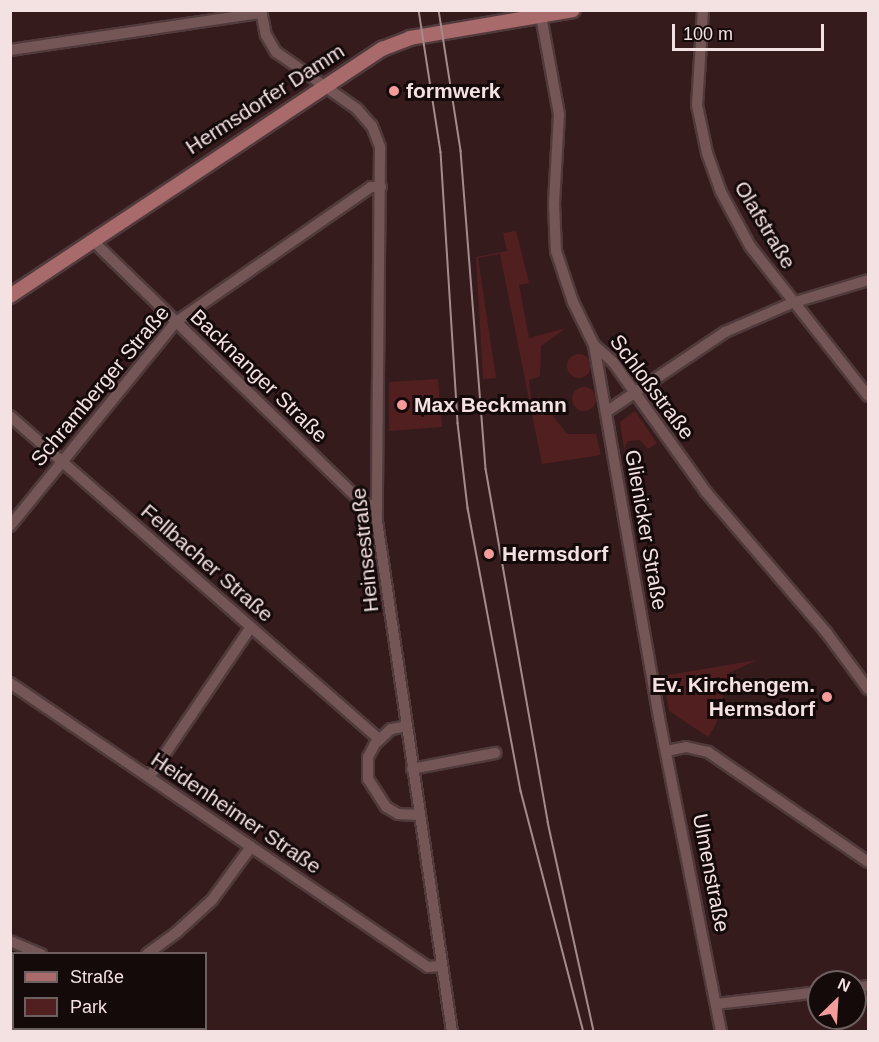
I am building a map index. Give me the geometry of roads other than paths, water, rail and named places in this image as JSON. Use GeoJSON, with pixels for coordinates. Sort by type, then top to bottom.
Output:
{"type":"FeatureCollection","features":[{"type":"Feature","properties":{"kind":"main road","name":"Hermsdorfer Damm"},"geometry":{"type":"LineString","coordinates":[[10,297],[322,87],[398,42],[566,11]]}},
{"type":"Feature","properties":{"kind":"street","name":"Olafstraße"},"geometry":{"type":"LineString","coordinates":[[703,10],[696,89],[707,153],[735,220],[792,303],[868,396]]}},
{"type":"Feature","properties":{"kind":"street"},"geometry":{"type":"LineString","coordinates":[[10,50],[261,12]]}},
{"type":"Feature","properties":{"kind":"street","name":"Heinsestraße"},"geometry":{"type":"LineString","coordinates":[[261,12],[270,44],[322,87],[347,102],[372,126],[381,147],[376,506],[412,769],[452,1032]]}},
{"type":"Feature","properties":{"kind":"street","name":"Schloßstraße"},"geometry":{"type":"LineString","coordinates":[[541,16],[559,114],[554,204],[556,251],[566,285],[594,345],[605,353],[635,392],[706,492],[826,632],[868,689]]}},
{"type":"Feature","properties":{"kind":"street","name":"Schramberger Straße"},"geometry":{"type":"LineString","coordinates":[[10,526],[176,322],[371,187],[381,188]]}},
{"type":"Feature","properties":{"kind":"street","name":"Backnanger Straße"},"geometry":{"type":"LineString","coordinates":[[93,241],[362,503],[376,506]]}},
{"type":"Feature","properties":{"kind":"street"},"geometry":{"type":"LineString","coordinates":[[606,412],[725,332],[792,303],[868,280]]}},
{"type":"Feature","properties":{"kind":"street","name":"Glienicker Straße"},"geometry":{"type":"LineString","coordinates":[[594,345],[660,722]]}},
{"type":"Feature","properties":{"kind":"street","name":"Fellbacher Straße"},"geometry":{"type":"LineString","coordinates":[[10,416],[379,739]]}},
{"type":"Feature","properties":{"kind":"street"},"geometry":{"type":"LineString","coordinates":[[150,776],[251,627]]}},
{"type":"Feature","properties":{"kind":"street","name":"Heidenheimer Straße"},"geometry":{"type":"LineString","coordinates":[[10,683],[428,967],[442,966]]}},
{"type":"Feature","properties":{"kind":"street","name":"Ulmenstraße"},"geometry":{"type":"LineString","coordinates":[[660,722],[721,1032]]}},
{"type":"Feature","properties":{"kind":"street"},"geometry":{"type":"LineString","coordinates":[[407,726],[391,729],[379,739],[368,757],[370,788],[394,813],[419,815]]}},
{"type":"Feature","properties":{"kind":"street"},"geometry":{"type":"LineString","coordinates":[[667,751],[686,747],[708,752],[868,862]]}},
{"type":"Feature","properties":{"kind":"street"},"geometry":{"type":"LineString","coordinates":[[412,769],[495,753]]}},
{"type":"Feature","properties":{"kind":"street"},"geometry":{"type":"LineString","coordinates":[[149,952],[212,900],[251,847]]}},
{"type":"Feature","properties":{"kind":"street"},"geometry":{"type":"LineString","coordinates":[[10,941],[36,952]]}},
{"type":"Feature","properties":{"kind":"street"},"geometry":{"type":"LineString","coordinates":[[716,1004],[807,993]]}},
{"type":"Feature","properties":{"kind":"tram line"},"geometry":{"type":"LineString","coordinates":[[419,10],[441,152],[458,423],[468,508],[521,791],[584,1032]]}},
{"type":"Feature","properties":{"kind":"tram line"},"geometry":{"type":"LineString","coordinates":[[439,10],[461,151],[486,469],[548,822],[594,1032]]}},
{"type":"Feature","properties":{"kind":"place","name":"formwerk"},"geometry":{"type":"Point","coordinates":[394,91]}},
{"type":"Feature","properties":{"kind":"place","name":"Max Beckmann"},"geometry":{"type":"Point","coordinates":[402,405]}},
{"type":"Feature","properties":{"kind":"place","name":"Hermsdorf"},"geometry":{"type":"Point","coordinates":[489,554]}},
{"type":"Feature","properties":{"kind":"place","name":"Ev. Kirchengem. Hermsdorf"},"geometry":{"type":"Point","coordinates":[827,697]}}]}
